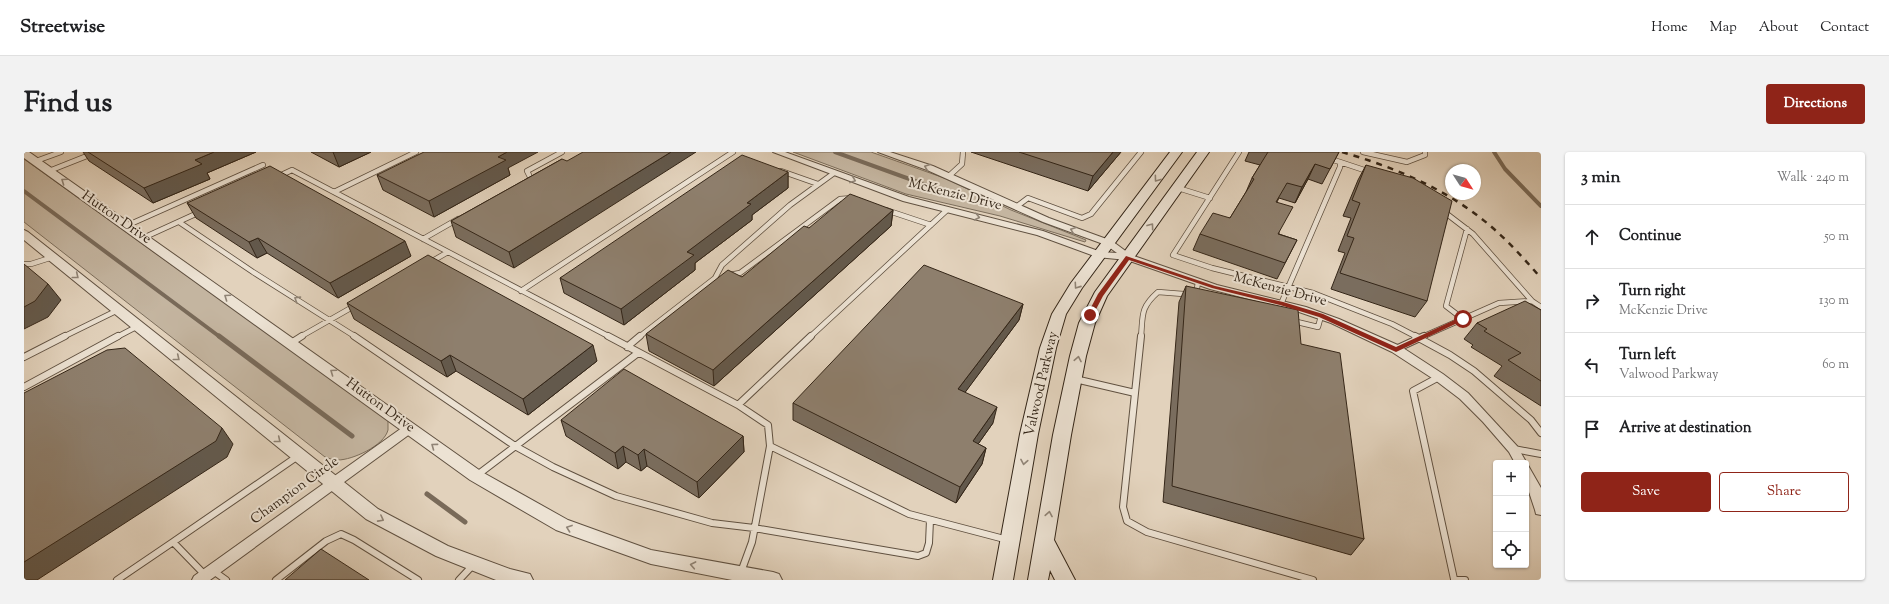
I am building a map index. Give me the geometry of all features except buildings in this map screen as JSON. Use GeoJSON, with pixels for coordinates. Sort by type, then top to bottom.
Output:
{"type":"FeatureCollection","features":[{"type":"Feature","properties":{"kind":"main road","name":"Valwood Parkway"},"geometry":{"type":"LineString","coordinates":[[1003,580],[1029,434],[1048,348],[1059,314],[1076,286],[1176,152]]}},
{"type":"Feature","properties":{"kind":"main road","name":"Valwood Parkway"},"geometry":{"type":"LineString","coordinates":[[1038,580],[1062,435],[1078,356],[1087,323],[1100,295],[1203,152]]}},
{"type":"Feature","properties":{"kind":"main road"},"geometry":{"type":"LineString","coordinates":[[1044,539],[1065,580]]}},
{"type":"Feature","properties":{"kind":"street","name":"McKenzie Drive"},"geometry":{"type":"LineString","coordinates":[[777,152],[906,199],[1105,249],[1198,282],[1321,316],[1396,350],[1439,377],[1483,415],[1514,449],[1520,460]]}},
{"type":"Feature","properties":{"kind":"street","name":"McKenzie Drive"},"geometry":{"type":"LineString","coordinates":[[882,152],[949,176],[1105,249],[1128,257]]}},
{"type":"Feature","properties":{"kind":"street","name":"Hutton Drive"},"geometry":{"type":"LineString","coordinates":[[24,153],[476,476],[562,525],[650,557],[773,580]]}},
{"type":"Feature","properties":{"kind":"street"},"geometry":{"type":"LineString","coordinates":[[24,234],[298,456],[372,514],[442,551],[508,577],[524,580]]}},
{"type":"Feature","properties":{"kind":"street","name":"Champion Circle"},"geometry":{"type":"LineString","coordinates":[[205,575],[410,428]]}},
{"type":"Feature","properties":{"kind":"street"},"geometry":{"type":"LineString","coordinates":[[1529,477],[1541,510]]}},
{"type":"Feature","properties":{"kind":"lane"},"geometry":{"type":"LineString","coordinates":[[36,161],[61,152]]}},
{"type":"Feature","properties":{"kind":"lane"},"geometry":{"type":"LineString","coordinates":[[49,171],[97,152]]}},
{"type":"Feature","properties":{"kind":"lane"},"geometry":{"type":"LineString","coordinates":[[334,192],[416,152]]}},
{"type":"Feature","properties":{"kind":"lane"},"geometry":{"type":"LineString","coordinates":[[524,181],[533,177],[527,172],[562,152]]}},
{"type":"Feature","properties":{"kind":"lane"},"geometry":{"type":"LineString","coordinates":[[720,152],[740,155]]}},
{"type":"Feature","properties":{"kind":"lane"},"geometry":{"type":"LineString","coordinates":[[949,176],[962,164],[963,152]]}},
{"type":"Feature","properties":{"kind":"lane"},"geometry":{"type":"LineString","coordinates":[[1016,207],[1028,198],[1082,218],[1091,214],[1140,152]]}},
{"type":"Feature","properties":{"kind":"lane"},"geometry":{"type":"LineString","coordinates":[[1239,152],[1173,255],[1212,268],[1313,293],[1392,324],[1450,355],[1474,371],[1531,420],[1541,434]]}},
{"type":"Feature","properties":{"kind":"lane"},"geometry":{"type":"LineString","coordinates":[[1362,152],[1407,162],[1425,155],[1425,152]]}},
{"type":"Feature","properties":{"kind":"lane"},"geometry":{"type":"LineString","coordinates":[[522,291],[731,153]]}},
{"type":"Feature","properties":{"kind":"lane"},"geometry":{"type":"LineString","coordinates":[[1320,156],[1376,175]]}},
{"type":"Feature","properties":{"kind":"lane"},"geometry":{"type":"LineString","coordinates":[[1281,304],[1340,168],[1340,162]]}},
{"type":"Feature","properties":{"kind":"lane"},"geometry":{"type":"LineString","coordinates":[[126,226],[263,165]]}},
{"type":"Feature","properties":{"kind":"lane"},"geometry":{"type":"LineString","coordinates":[[775,168],[818,184]]}},
{"type":"Feature","properties":{"kind":"lane"},"geometry":{"type":"LineString","coordinates":[[271,180],[292,170],[738,406],[768,425],[770,446],[754,528],[741,574]]}},
{"type":"Feature","properties":{"kind":"lane"},"geometry":{"type":"LineString","coordinates":[[627,347],[715,278],[722,265],[790,205],[834,172]]}},
{"type":"Feature","properties":{"kind":"lane"},"geometry":{"type":"LineString","coordinates":[[1178,188],[1210,198]]}},
{"type":"Feature","properties":{"kind":"lane"},"geometry":{"type":"LineString","coordinates":[[715,278],[740,272],[840,199],[850,197],[858,200]]}},
{"type":"Feature","properties":{"kind":"lane"},"geometry":{"type":"LineString","coordinates":[[1435,205],[1467,229],[1532,301],[1541,307]]}},
{"type":"Feature","properties":{"kind":"lane"},"geometry":{"type":"LineString","coordinates":[[880,207],[931,225]]}},
{"type":"Feature","properties":{"kind":"lane"},"geometry":{"type":"LineString","coordinates":[[143,238],[207,209]]}},
{"type":"Feature","properties":{"kind":"lane"},"geometry":{"type":"LineString","coordinates":[[738,406],[947,210]]}},
{"type":"Feature","properties":{"kind":"lane"},"geometry":{"type":"LineString","coordinates":[[423,239],[463,216]]}},
{"type":"Feature","properties":{"kind":"lane"},"geometry":{"type":"LineString","coordinates":[[179,222],[246,268],[330,320],[515,446],[553,467],[616,496],[712,523],[754,528],[918,556],[926,553],[929,543],[930,520]]}},
{"type":"Feature","properties":{"kind":"lane"},"geometry":{"type":"LineString","coordinates":[[1463,319],[1446,306],[1467,229]]}},
{"type":"Feature","properties":{"kind":"lane"},"geometry":{"type":"LineString","coordinates":[[422,267],[448,252]]}},
{"type":"Feature","properties":{"kind":"lane"},"geometry":{"type":"LineString","coordinates":[[24,264],[31,264],[52,257]]}},
{"type":"Feature","properties":{"kind":"lane"},"geometry":{"type":"LineString","coordinates":[[1196,295],[1198,282]]}},
{"type":"Feature","properties":{"kind":"lane"},"geometry":{"type":"LineString","coordinates":[[1202,298],[1196,295],[1158,292],[1147,302],[1144,310],[1123,507],[1127,521],[1147,532],[1313,580]]}},
{"type":"Feature","properties":{"kind":"lane"},"geometry":{"type":"LineString","coordinates":[[290,343],[363,301]]}},
{"type":"Feature","properties":{"kind":"lane"},"geometry":{"type":"LineString","coordinates":[[1396,350],[1499,303],[1532,301]]}},
{"type":"Feature","properties":{"kind":"lane"},"geometry":{"type":"LineString","coordinates":[[24,357],[118,310]]}},
{"type":"Feature","properties":{"kind":"lane"},"geometry":{"type":"LineString","coordinates":[[1288,320],[1318,327],[1321,316]]}},
{"type":"Feature","properties":{"kind":"lane"},"geometry":{"type":"LineString","coordinates":[[24,387],[138,326]]}},
{"type":"Feature","properties":{"kind":"lane"},"geometry":{"type":"LineString","coordinates":[[476,476],[638,353]]}},
{"type":"Feature","properties":{"kind":"lane"},"geometry":{"type":"LineString","coordinates":[[1439,377],[1413,391],[1454,579],[1464,580]]}},
{"type":"Feature","properties":{"kind":"lane"},"geometry":{"type":"LineString","coordinates":[[1074,379],[1135,392]]}},
{"type":"Feature","properties":{"kind":"lane"},"geometry":{"type":"LineString","coordinates":[[770,446],[909,514],[1010,540]]}},
{"type":"Feature","properties":{"kind":"lane"},"geometry":{"type":"LineString","coordinates":[[1514,449],[1541,454]]}},
{"type":"Feature","properties":{"kind":"lane"},"geometry":{"type":"LineString","coordinates":[[117,580],[298,456]]}},
{"type":"Feature","properties":{"kind":"lane"},"geometry":{"type":"LineString","coordinates":[[276,580],[326,541],[341,534],[354,540],[418,580]]}},
{"type":"Feature","properties":{"kind":"lane"},"geometry":{"type":"LineString","coordinates":[[173,542],[205,575],[226,580]]}},
{"type":"Feature","properties":{"kind":"lane"},"geometry":{"type":"LineString","coordinates":[[459,580],[474,564]]}},
{"type":"Feature","properties":{"kind":"shaded area"},"geometry":{"type":"Polygon","coordinates":[[[793,152],[871,152],[947,179],[1011,210],[1086,240],[1085,242],[1000,216],[906,194],[793,152]]]}},
{"type":"Feature","properties":{"kind":"shaded area"},"geometry":{"type":"Polygon","coordinates":[[[24,159],[388,420],[388,430],[385,436],[374,447],[351,458],[333,460],[325,457],[24,222],[24,159]]]}},
{"type":"Feature","properties":{"kind":"waterway"},"geometry":{"type":"LineString","coordinates":[[835,152],[951,194]]}},
{"type":"Feature","properties":{"kind":"waterway"},"geometry":{"type":"LineString","coordinates":[[1494,152],[1505,169],[1541,206]]}},
{"type":"Feature","properties":{"kind":"waterway"},"geometry":{"type":"LineString","coordinates":[[24,191],[220,337]]}},
{"type":"Feature","properties":{"kind":"waterway"},"geometry":{"type":"LineString","coordinates":[[219,336],[352,436]]}},
{"type":"Feature","properties":{"kind":"waterway"},"geometry":{"type":"LineString","coordinates":[[427,494],[465,522]]}},
{"type":"Feature","properties":{"kind":"railway"},"geometry":{"type":"LineString","coordinates":[[1342,152],[1403,173],[1442,192],[1460,203],[1494,229],[1541,278]]}},
{"type":"Feature","properties":{"kind":"route"},"geometry":{"type":"LineString","coordinates":[[1090,315],[1100,295],[1128,257],[1181,277],[1214,287],[1302,309],[1379,340],[1396,350],[1463,319]]}}]}
